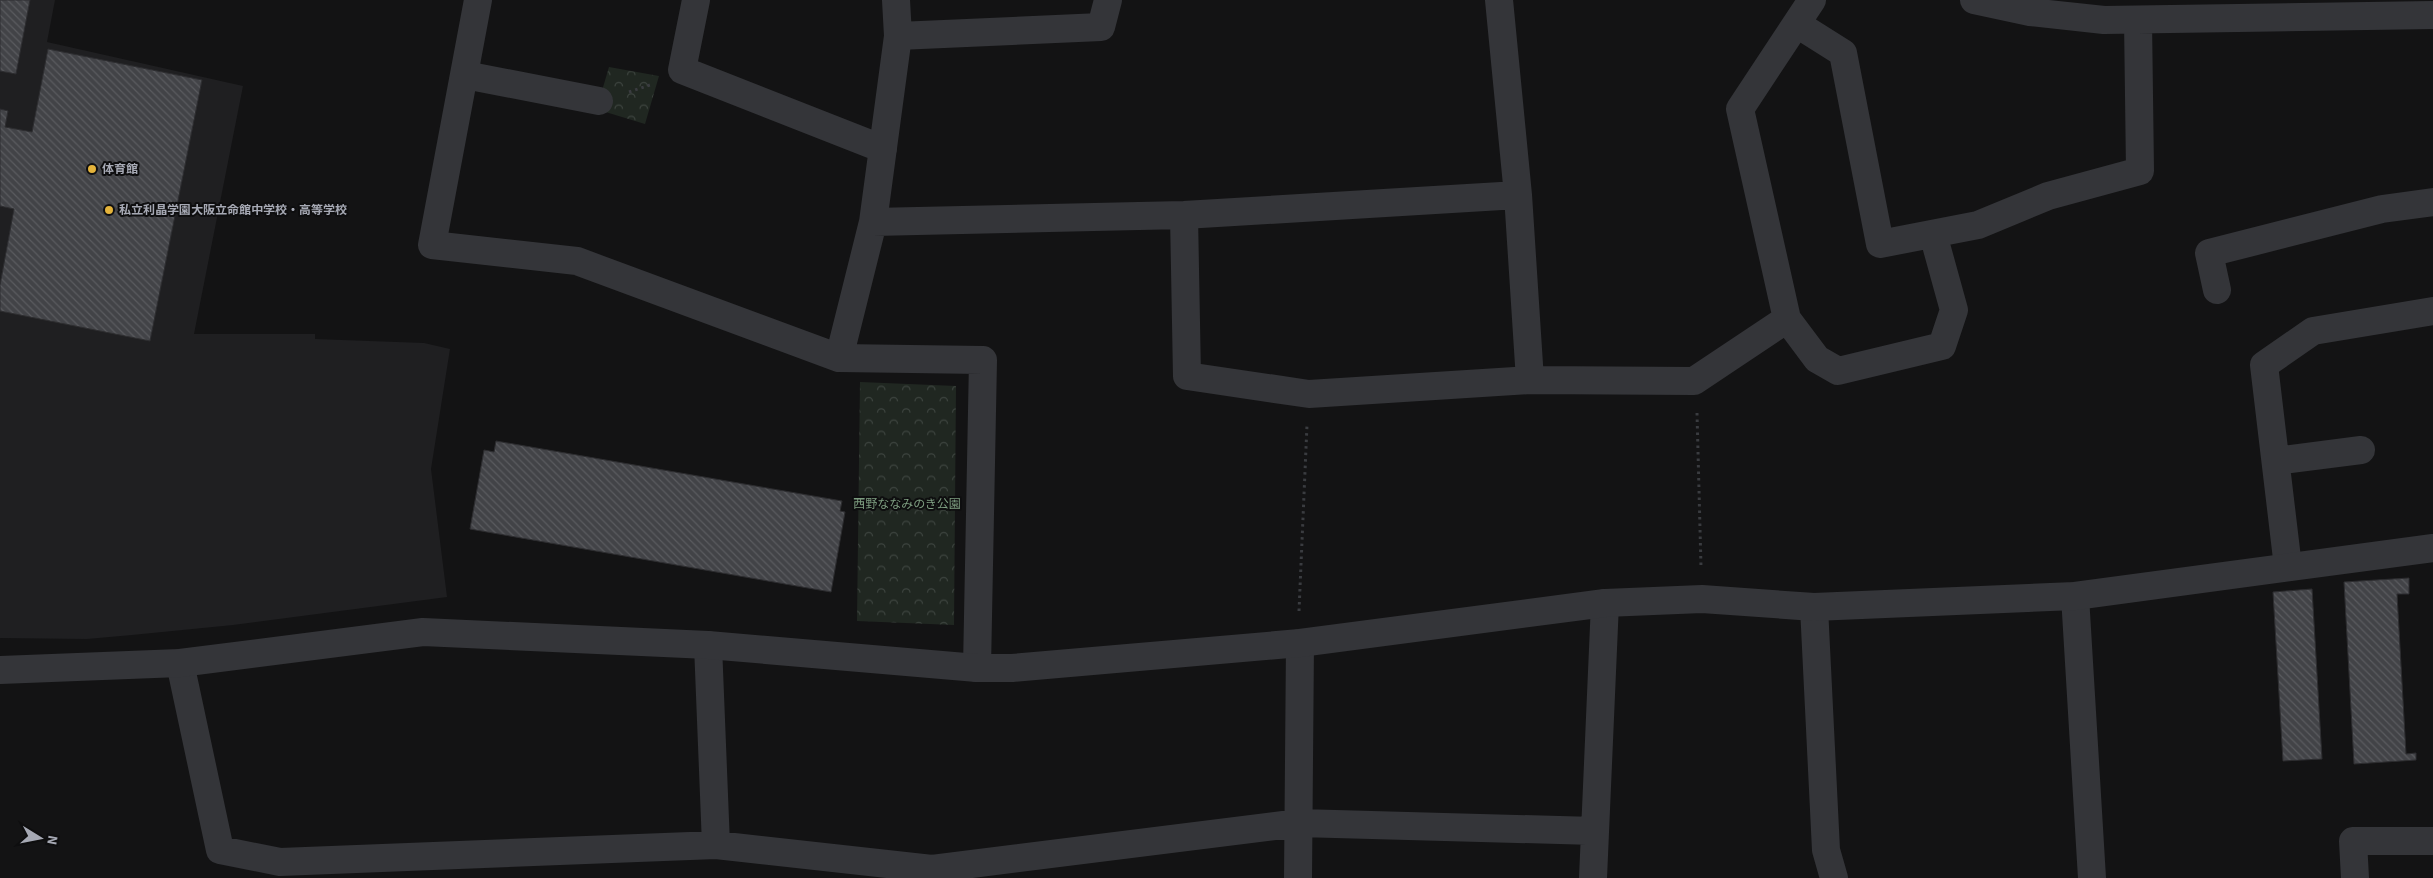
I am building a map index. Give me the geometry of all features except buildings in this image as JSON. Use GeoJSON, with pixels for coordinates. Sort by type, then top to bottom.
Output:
{"type":"FeatureCollection","features":[{"type":"Feature","properties":{"kind":"street"},"geometry":{"type":"LineString","coordinates":[[478,0],[432,245],[577,261],[839,358],[983,360],[977,668]]}},
{"type":"Feature","properties":{"kind":"street"},"geometry":{"type":"LineString","coordinates":[[696,0],[682,70],[883,149]]}},
{"type":"Feature","properties":{"kind":"street"},"geometry":{"type":"LineString","coordinates":[[839,358],[873,222],[898,36],[896,0]]}},
{"type":"Feature","properties":{"kind":"street"},"geometry":{"type":"LineString","coordinates":[[898,36],[1101,27],[1108,0]]}},
{"type":"Feature","properties":{"kind":"street"},"geometry":{"type":"LineString","coordinates":[[1499,0],[1518,195],[1530,380]]}},
{"type":"Feature","properties":{"kind":"street"},"geometry":{"type":"LineString","coordinates":[[1812,0],[1740,109],[1787,319],[1817,359],[1838,371],[1942,346],[1954,310],[1933,234]]}},
{"type":"Feature","properties":{"kind":"street"},"geometry":{"type":"LineString","coordinates":[[1974,0],[2030,12],[2104,20],[2433,15]]}},
{"type":"Feature","properties":{"kind":"street"},"geometry":{"type":"LineString","coordinates":[[1797,24],[1843,53],[1880,244],[1978,225],[2048,196],[2140,171],[2138,20]]}},
{"type":"Feature","properties":{"kind":"street"},"geometry":{"type":"LineString","coordinates":[[465,75],[612,97]]}},
{"type":"Feature","properties":{"kind":"street"},"geometry":{"type":"LineString","coordinates":[[873,222],[1184,214],[1518,195]]}},
{"type":"Feature","properties":{"kind":"street"},"geometry":{"type":"LineString","coordinates":[[2216,290],[2209,253],[2382,208],[2433,202]]}},
{"type":"Feature","properties":{"kind":"street"},"geometry":{"type":"LineString","coordinates":[[1184,214],[1187,376],[1309,394],[1530,380],[1694,380],[1787,319]]}},
{"type":"Feature","properties":{"kind":"street"},"geometry":{"type":"LineString","coordinates":[[2288,567],[2264,366],[2313,331],[2433,311]]}},
{"type":"Feature","properties":{"kind":"street"},"geometry":{"type":"LineString","coordinates":[[2276,461],[2361,450]]}},
{"type":"Feature","properties":{"kind":"street"},"geometry":{"type":"LineString","coordinates":[[0,670],[180,663],[423,632],[708,645],[977,668],[1012,668],[1300,643],[1604,603],[1702,599],[1814,607],[2075,596],[2433,548]]}},
{"type":"Feature","properties":{"kind":"street"},"geometry":{"type":"LineString","coordinates":[[2075,596],[2092,878]]}},
{"type":"Feature","properties":{"kind":"street"},"geometry":{"type":"LineString","coordinates":[[1593,878],[1604,603]]}},
{"type":"Feature","properties":{"kind":"street"},"geometry":{"type":"LineString","coordinates":[[1814,607],[1826,850],[1834,878]]}},
{"type":"Feature","properties":{"kind":"street"},"geometry":{"type":"LineString","coordinates":[[1298,878],[1300,643]]}},
{"type":"Feature","properties":{"kind":"street"},"geometry":{"type":"LineString","coordinates":[[708,645],[716,845]]}},
{"type":"Feature","properties":{"kind":"street"},"geometry":{"type":"LineString","coordinates":[[180,663],[220,850],[280,862],[716,845],[932,869],[1299,823],[1595,831]]}},
{"type":"Feature","properties":{"kind":"street"},"geometry":{"type":"LineString","coordinates":[[2356,878],[2353,840],[2433,841]]}},
{"type":"Feature","properties":{"kind":"path"},"geometry":{"type":"LineString","coordinates":[[612,97],[658,82],[682,70]]}},
{"type":"Feature","properties":{"kind":"path"},"geometry":{"type":"LineString","coordinates":[[1694,380],[1697,406],[1702,599]]}},
{"type":"Feature","properties":{"kind":"path"},"geometry":{"type":"LineString","coordinates":[[1300,643],[1299,615],[1309,394]]}},
{"type":"Feature","properties":{"kind":"shaded area","name":"私立利晶学園大阪立命館中学校・高等学校"},"geometry":{"type":"Polygon","coordinates":[[[0,0],[55,0],[47,42],[243,86],[194,334],[315,334],[315,339],[424,343],[450,349],[431,469],[447,597],[233,625],[132,635],[87,639],[0,638],[0,0]]]}},
{"type":"Feature","properties":{"kind":"green space"},"geometry":{"type":"Polygon","coordinates":[[[609,67],[659,76],[645,124],[599,110],[599,101],[609,67]]]}},
{"type":"Feature","properties":{"kind":"green space","name":"西野ななみのき公園"},"geometry":{"type":"Polygon","coordinates":[[[860,382],[956,386],[954,625],[857,621],[860,382]]]}},
{"type":"Feature","properties":{"kind":"place","name":"体育館"},"geometry":{"type":"Point","coordinates":[92,169]}},
{"type":"Feature","properties":{"kind":"place","name":"私立利晶学園大阪立命館中学校・高等学校"},"geometry":{"type":"Point","coordinates":[109,210]}}]}
